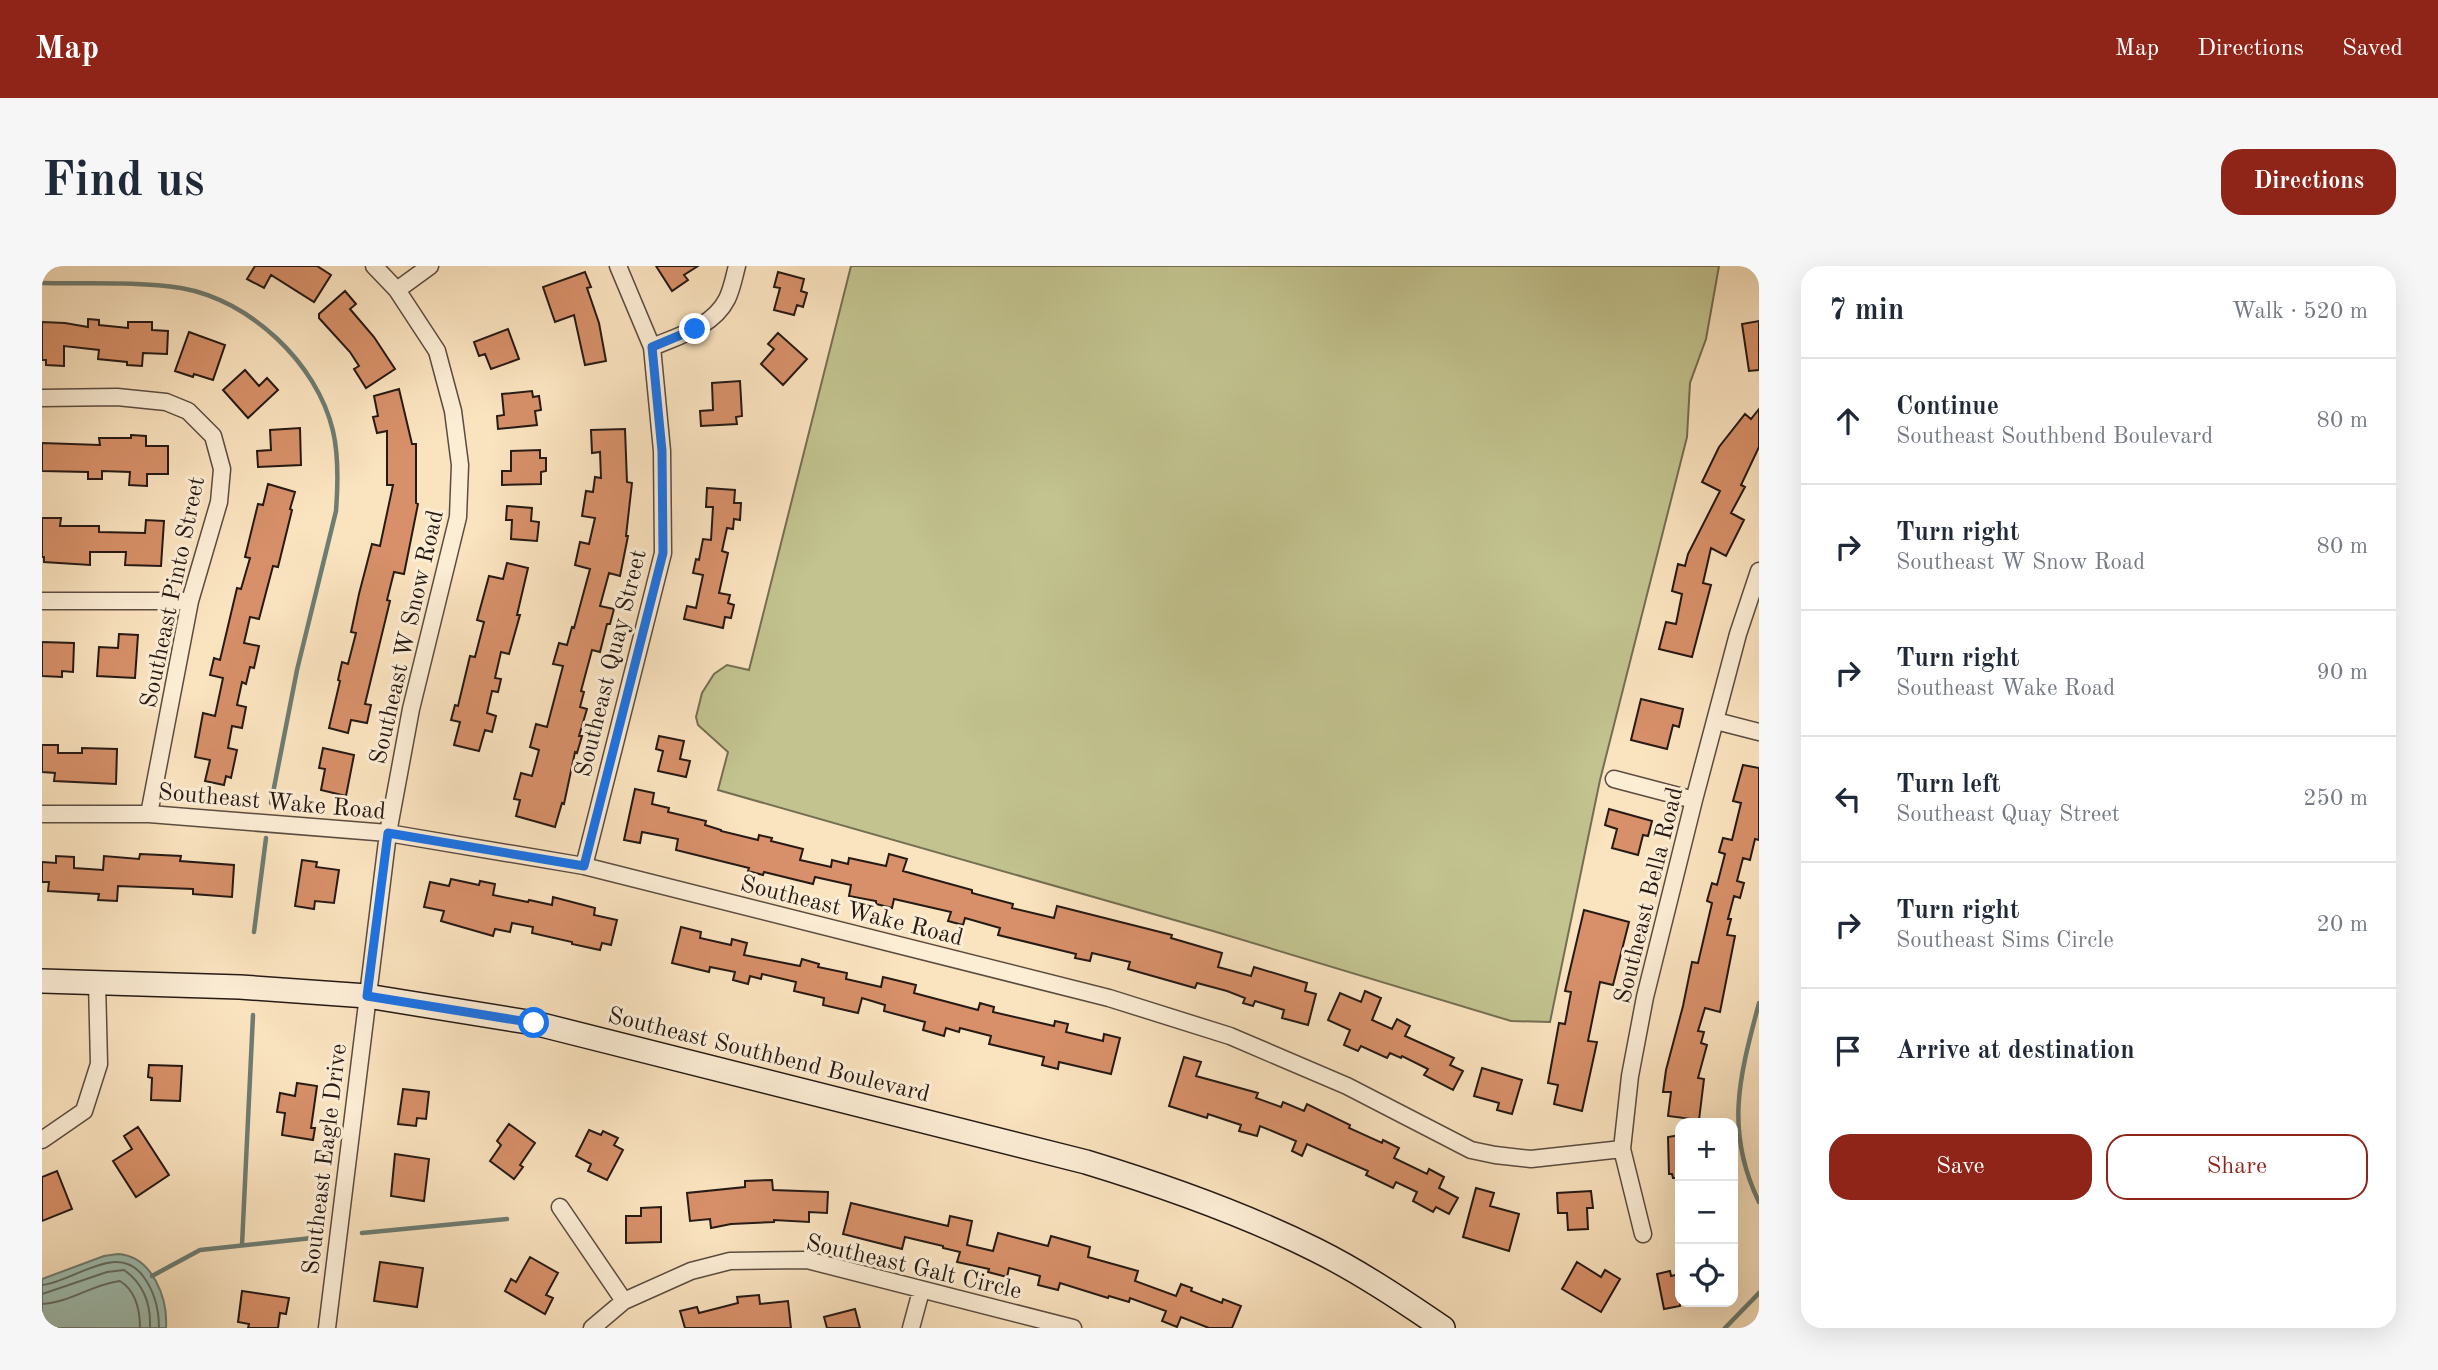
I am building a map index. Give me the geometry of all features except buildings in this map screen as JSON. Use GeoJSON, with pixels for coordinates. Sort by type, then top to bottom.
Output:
{"type":"FeatureCollection","features":[{"type":"Feature","properties":{"kind":"street","name":"Southeast W Snow Road"},"geometry":{"type":"LineString","coordinates":[[367,996],[388,833],[411,709],[458,517],[460,465],[453,411],[437,351],[397,290],[374,266]]}},
{"type":"Feature","properties":{"kind":"street"},"geometry":{"type":"LineString","coordinates":[[397,290],[430,266]]}},
{"type":"Feature","properties":{"kind":"street","name":"Southeast Quay Street"},"geometry":{"type":"LineString","coordinates":[[584,866],[663,553],[662,451],[652,347],[618,266]]}},
{"type":"Feature","properties":{"kind":"street"},"geometry":{"type":"LineString","coordinates":[[652,347],[695,329],[709,320],[727,298],[737,266]]}},
{"type":"Feature","properties":{"kind":"street","name":"Southeast Pinto Street"},"geometry":{"type":"LineString","coordinates":[[42,398],[117,397],[166,402],[188,411],[213,436],[222,469],[219,502],[190,601],[149,814]]}},
{"type":"Feature","properties":{"kind":"street","name":"Southeast Bella Road"},"geometry":{"type":"LineString","coordinates":[[1643,1234],[1622,1149],[1630,1076],[1645,997],[1694,800],[1738,634],[1759,571]]}},
{"type":"Feature","properties":{"kind":"street"},"geometry":{"type":"LineString","coordinates":[[42,601],[190,601]]}},
{"type":"Feature","properties":{"kind":"street"},"geometry":{"type":"LineString","coordinates":[[1716,720],[1759,732]]}},
{"type":"Feature","properties":{"kind":"street"},"geometry":{"type":"LineString","coordinates":[[1614,779],[1694,800]]}},
{"type":"Feature","properties":{"kind":"street","name":"Southeast Wake Road"},"geometry":{"type":"LineString","coordinates":[[42,814],[149,814],[388,833],[584,866],[1109,998],[1230,1036],[1348,1086],[1471,1150],[1495,1156],[1531,1159],[1622,1149]]}},
{"type":"Feature","properties":{"kind":"street","name":"Southeast Southbend Boulevard"},"geometry":{"type":"LineString","coordinates":[[42,981],[240,986],[367,996],[534,1023],[1086,1162],[1165,1186],[1254,1221],[1318,1251],[1443,1328]]}},
{"type":"Feature","properties":{"kind":"street"},"geometry":{"type":"LineString","coordinates":[[42,1140],[84,1111],[99,1064],[97,982]]}},
{"type":"Feature","properties":{"kind":"street","name":"Southeast Eagle Drive"},"geometry":{"type":"LineString","coordinates":[[327,1328],[367,996]]}},
{"type":"Feature","properties":{"kind":"street"},"geometry":{"type":"LineString","coordinates":[[560,1208],[624,1301]]}},
{"type":"Feature","properties":{"kind":"street","name":"Southeast Galt Circle"},"geometry":{"type":"LineString","coordinates":[[592,1328],[624,1301],[691,1271],[730,1261],[763,1259],[807,1260],[1073,1328]]}},
{"type":"Feature","properties":{"kind":"street"},"geometry":{"type":"LineString","coordinates":[[911,1328],[921,1290]]}},
{"type":"Feature","properties":{"kind":"green space"},"geometry":{"type":"Polygon","coordinates":[[[851,266],[1719,266],[1706,339],[1690,383],[1687,437],[1600,780],[1550,1022],[1511,1021],[1213,931],[718,790],[728,752],[698,725],[696,717],[702,693],[714,674],[727,665],[749,670],[851,266]]]}},
{"type":"Feature","properties":{"kind":"water"},"geometry":{"type":"Polygon","coordinates":[[[118,1254],[140,1262],[156,1280],[164,1304],[166,1328],[42,1328],[42,1279],[104,1256],[118,1254]]]}},
{"type":"Feature","properties":{"kind":"waterway"},"geometry":{"type":"LineString","coordinates":[[42,283],[147,284],[181,288],[207,295],[232,306],[277,338],[296,359],[325,406],[336,451],[336,511],[297,670],[271,803]]}},
{"type":"Feature","properties":{"kind":"waterway"},"geometry":{"type":"LineString","coordinates":[[254,932],[266,838]]}},
{"type":"Feature","properties":{"kind":"waterway"},"geometry":{"type":"LineString","coordinates":[[1759,1003],[1746,1054],[1739,1102],[1742,1151],[1748,1176],[1759,1202]]}},
{"type":"Feature","properties":{"kind":"waterway"},"geometry":{"type":"LineString","coordinates":[[242,1245],[253,1015]]}},
{"type":"Feature","properties":{"kind":"waterway"},"geometry":{"type":"LineString","coordinates":[[362,1233],[507,1219]]}},
{"type":"Feature","properties":{"kind":"waterway"},"geometry":{"type":"LineString","coordinates":[[152,1276],[200,1250],[312,1238]]}},
{"type":"Feature","properties":{"kind":"waterway"},"geometry":{"type":"LineString","coordinates":[[1725,1328],[1759,1293]]}},
{"type":"Feature","properties":{"kind":"route"},"geometry":{"type":"LineString","coordinates":[[534,1023],[367,996],[388,833],[584,866],[663,553],[662,451],[652,347],[695,329]]}}]}
